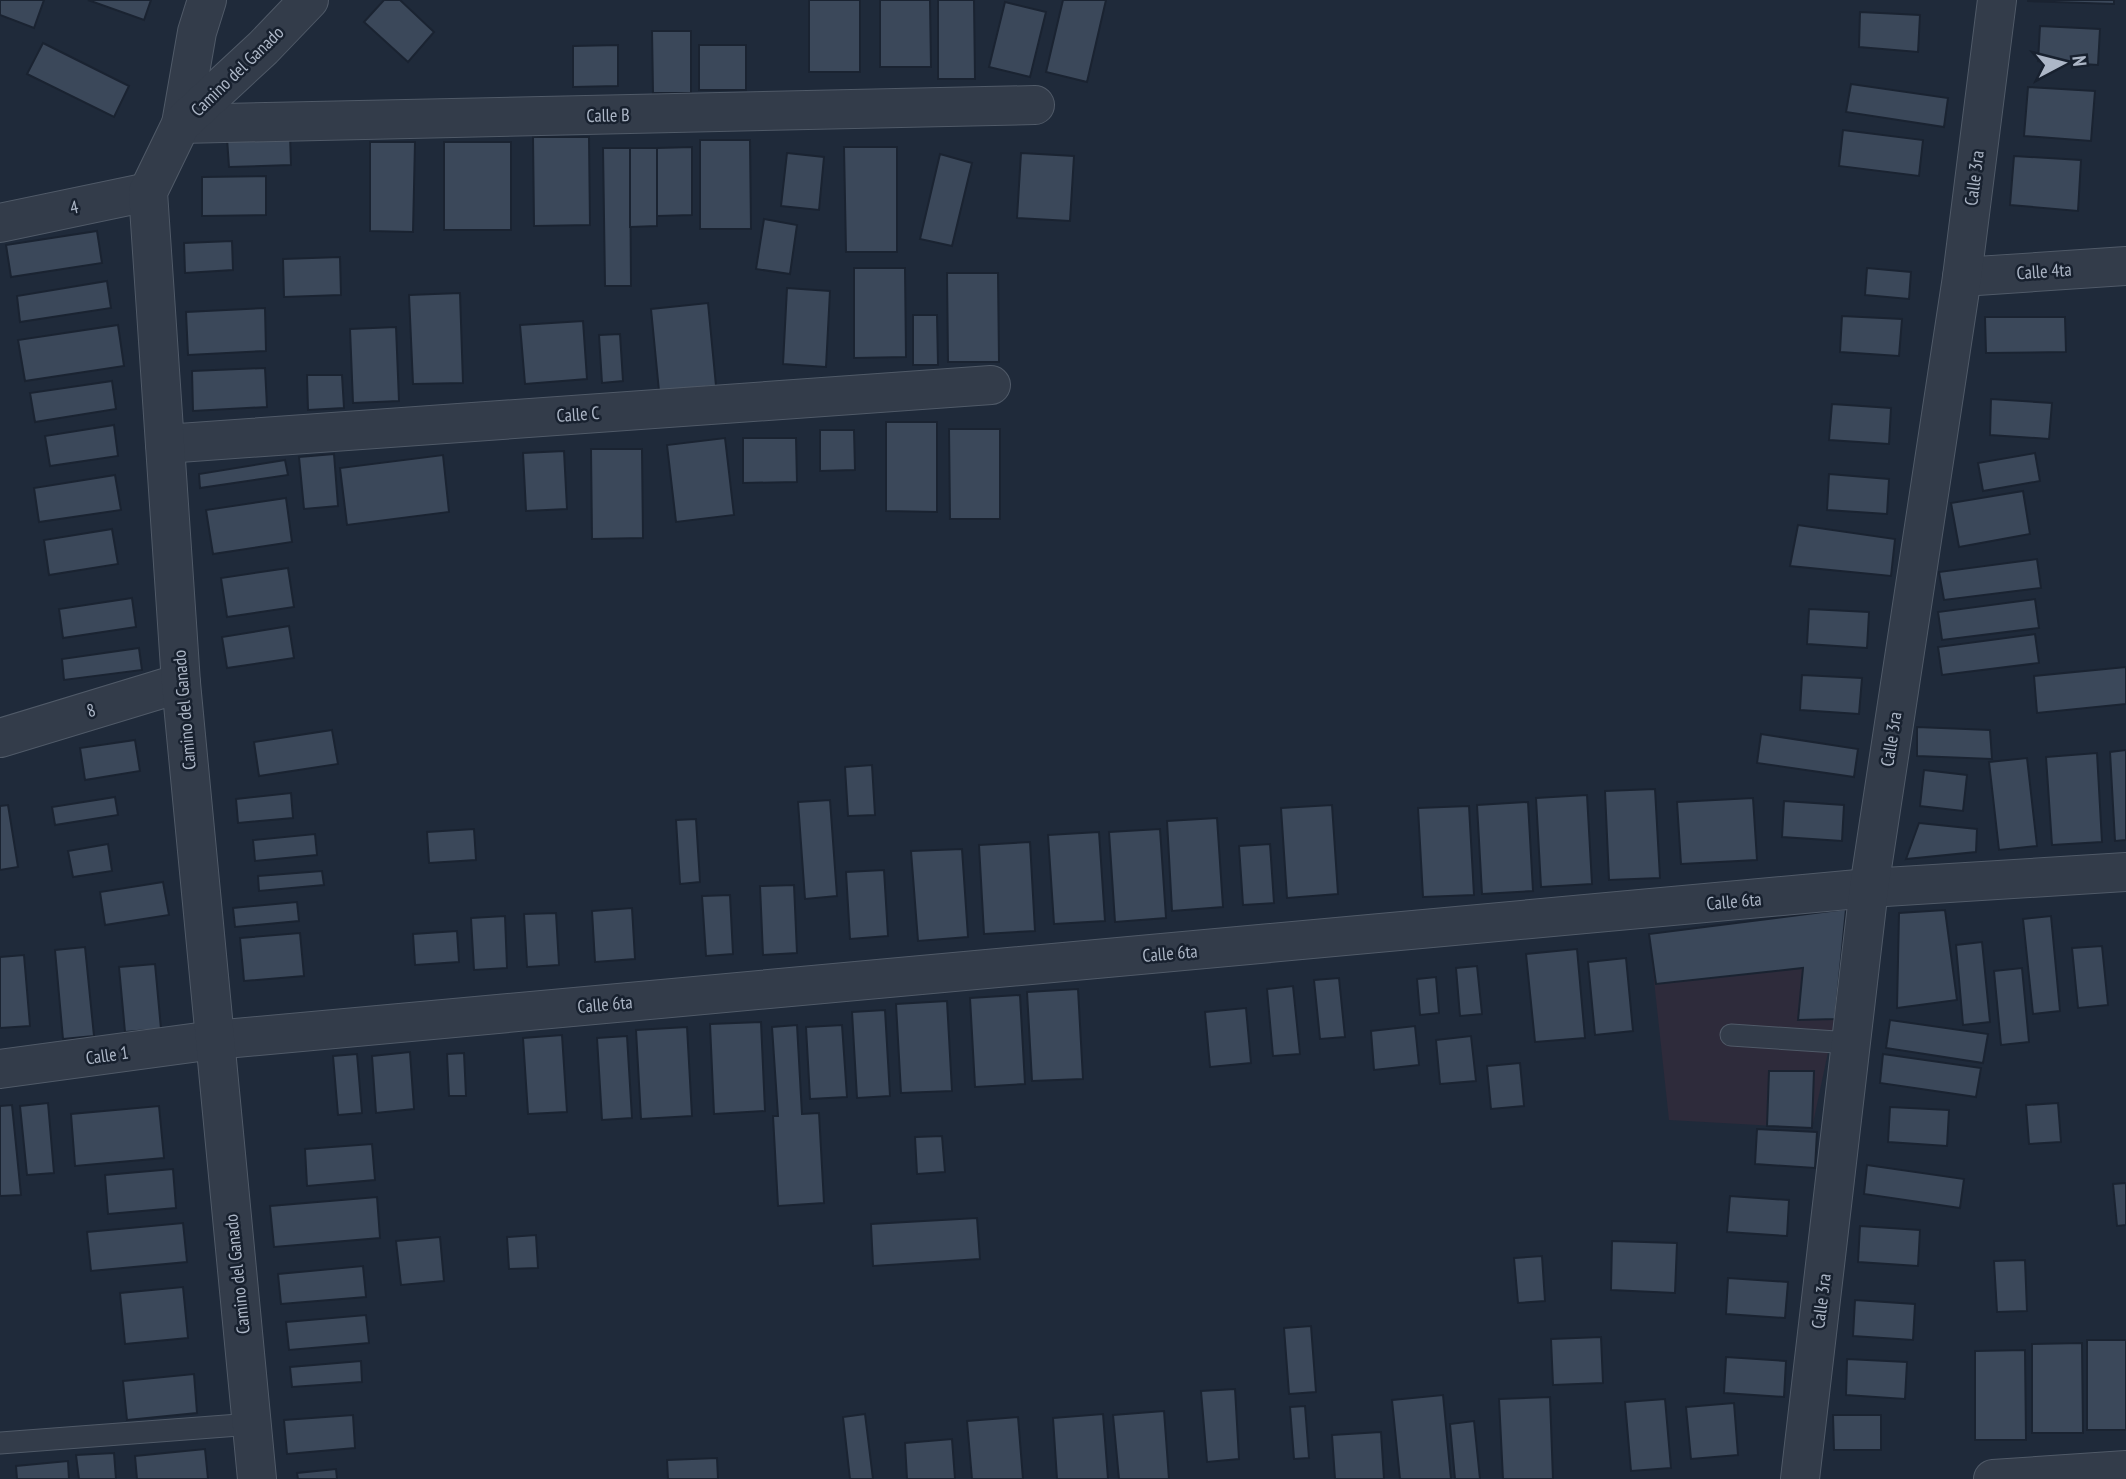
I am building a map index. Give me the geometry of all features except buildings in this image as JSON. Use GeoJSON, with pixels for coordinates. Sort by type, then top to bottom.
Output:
{"type":"FeatureCollection","features":[{"type":"Feature","properties":{"kind":"street"},"geometry":{"type":"LineString","coordinates":[[181,124],[197,32],[207,0]]}},
{"type":"Feature","properties":{"kind":"street","name":"Camino del Ganado"},"geometry":{"type":"LineString","coordinates":[[257,1479],[181,682],[148,192],[181,124],[263,48],[309,0]]}},
{"type":"Feature","properties":{"kind":"street","name":"Calle 3ra"},"geometry":{"type":"LineString","coordinates":[[1800,1479],[1869,888],[1962,277],[1997,0]]}},
{"type":"Feature","properties":{"kind":"street","name":"Calle B"},"geometry":{"type":"LineString","coordinates":[[181,124],[1035,105]]}},
{"type":"Feature","properties":{"kind":"street","name":"4"},"geometry":{"type":"LineString","coordinates":[[0,223],[148,192]]}},
{"type":"Feature","properties":{"kind":"street","name":"Calle 4ta"},"geometry":{"type":"LineString","coordinates":[[1962,277],[2126,266]]}},
{"type":"Feature","properties":{"kind":"street","name":"Calle C"},"geometry":{"type":"LineString","coordinates":[[165,444],[990,384]]}},
{"type":"Feature","properties":{"kind":"street","name":"8"},"geometry":{"type":"LineString","coordinates":[[0,738],[181,682]]}},
{"type":"Feature","properties":{"kind":"street","name":"Calle 6ta"},"geometry":{"type":"LineString","coordinates":[[214,1040],[1869,888],[2126,872]]}},
{"type":"Feature","properties":{"kind":"street","name":"Calle 1"},"geometry":{"type":"LineString","coordinates":[[0,1069],[214,1040]]}},
{"type":"Feature","properties":{"kind":"street"},"geometry":{"type":"LineString","coordinates":[[1993,1479],[2126,1470]]}},
{"type":"Feature","properties":{"kind":"lane"},"geometry":{"type":"LineString","coordinates":[[1731,1035],[1851,1043]]}},
{"type":"Feature","properties":{"kind":"lane"},"geometry":{"type":"LineString","coordinates":[[0,1443],[252,1424]]}},
{"type":"Feature","properties":{"kind":"shaded area"},"geometry":{"type":"Polygon","coordinates":[[[1846,909],[1835,1019],[1812,1128],[1669,1120],[1649,934],[1846,909]]]}}]}
